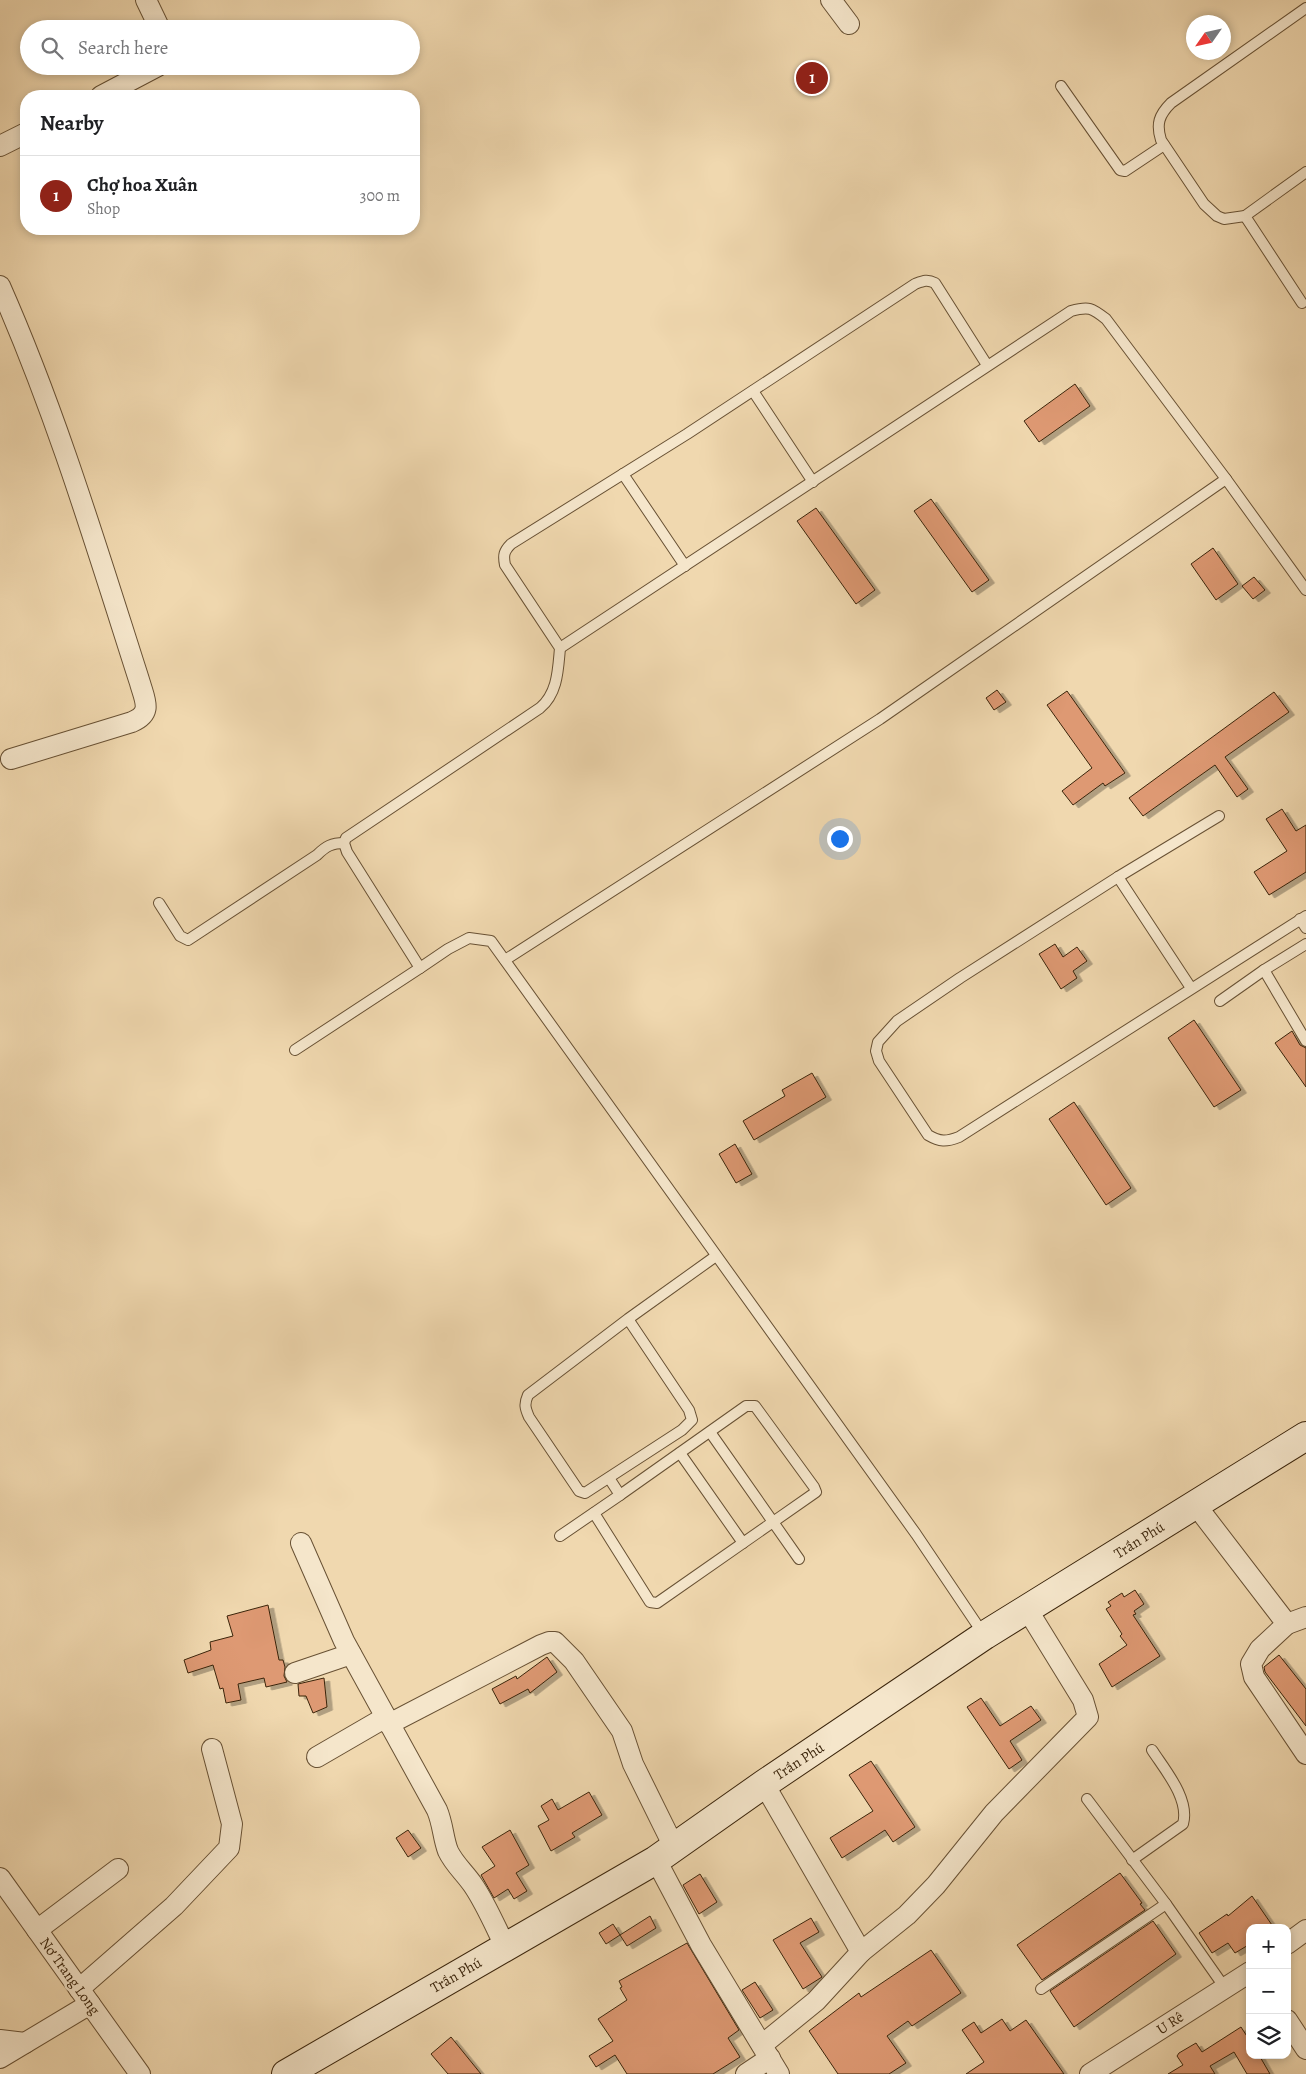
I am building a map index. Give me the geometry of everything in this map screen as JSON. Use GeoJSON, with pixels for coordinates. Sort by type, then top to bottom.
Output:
{"type":"FeatureCollection","features":[{"type":"Feature","properties":{"kind":"street"},"geometry":{"type":"LineString","coordinates":[[146,0],[156,20]]}},
{"type":"Feature","properties":{"kind":"street"},"geometry":{"type":"LineString","coordinates":[[831,0],[850,24]]}},
{"type":"Feature","properties":{"kind":"street"},"geometry":{"type":"LineString","coordinates":[[112,90],[141,75]]}},
{"type":"Feature","properties":{"kind":"street"},"geometry":{"type":"LineString","coordinates":[[0,146],[20,136]]}},
{"type":"Feature","properties":{"kind":"street"},"geometry":{"type":"LineString","coordinates":[[0,286],[8,325],[41,383],[79,493],[146,702],[146,711],[142,718],[11,759]]}},
{"type":"Feature","properties":{"kind":"street","name":"Trần Phú"},"geometry":{"type":"LineString","coordinates":[[286,2074],[665,1853],[764,1784],[985,1636],[1306,1436]]}},
{"type":"Feature","properties":{"kind":"street"},"geometry":{"type":"LineString","coordinates":[[1195,1504],[1287,1624]]}},
{"type":"Feature","properties":{"kind":"street"},"geometry":{"type":"LineString","coordinates":[[301,1543],[323,1597],[351,1654],[437,1810],[450,1856],[478,1892],[505,1946]]}},
{"type":"Feature","properties":{"kind":"street"},"geometry":{"type":"LineString","coordinates":[[746,2074],[770,2059],[816,2001],[861,1952],[907,1915],[936,1884],[994,1813],[1088,1716],[1083,1700],[1027,1609]]}},
{"type":"Feature","properties":{"kind":"street"},"geometry":{"type":"LineString","coordinates":[[1306,1617],[1287,1624],[1260,1649],[1251,1664],[1254,1676],[1306,1754]]}},
{"type":"Feature","properties":{"kind":"street"},"geometry":{"type":"LineString","coordinates":[[317,1757],[387,1720],[541,1645],[555,1642],[574,1661],[622,1732],[665,1853],[701,1945],[770,2059]]}},
{"type":"Feature","properties":{"kind":"street"},"geometry":{"type":"LineString","coordinates":[[295,1673],[351,1654]]}},
{"type":"Feature","properties":{"kind":"street"},"geometry":{"type":"LineString","coordinates":[[2,2074],[9,2048],[85,1997],[229,1848],[232,1824],[212,1748]]}},
{"type":"Feature","properties":{"kind":"street"},"geometry":{"type":"LineString","coordinates":[[764,1784],[861,1952]]}},
{"type":"Feature","properties":{"kind":"street"},"geometry":{"type":"LineString","coordinates":[[37,1930],[118,1869]]}},
{"type":"Feature","properties":{"kind":"street","name":"Nơ Trang Long"},"geometry":{"type":"LineString","coordinates":[[0,1878],[140,2074]]}},
{"type":"Feature","properties":{"kind":"street"},"geometry":{"type":"LineString","coordinates":[[1291,1941],[1306,1930]]}},
{"type":"Feature","properties":{"kind":"street","name":"U Rê"},"geometry":{"type":"LineString","coordinates":[[1090,2074],[1246,1975]]}},
{"type":"Feature","properties":{"kind":"street"},"geometry":{"type":"LineString","coordinates":[[1291,2026],[1306,2050]]}},
{"type":"Feature","properties":{"kind":"lane"},"geometry":{"type":"LineString","coordinates":[[1306,8],[1171,103],[1162,113],[1158,122],[1158,130],[1164,145],[1210,211],[1224,219],[1245,216],[1306,172]]}},
{"type":"Feature","properties":{"kind":"lane"},"geometry":{"type":"LineString","coordinates":[[1061,86],[1120,170],[1125,171],[1164,145]]}},
{"type":"Feature","properties":{"kind":"lane"},"geometry":{"type":"LineString","coordinates":[[1245,216],[1302,303]]}},
{"type":"Feature","properties":{"kind":"lane"},"geometry":{"type":"LineString","coordinates":[[420,968],[346,852],[344,843],[346,838],[547,702],[555,683],[560,648],[505,565],[503,557],[505,550],[511,544],[753,392],[915,284],[924,280],[935,283],[987,365]]}},
{"type":"Feature","properties":{"kind":"lane"},"geometry":{"type":"LineString","coordinates":[[560,648],[814,482],[1071,310],[1086,307],[1094,310],[1106,319],[1226,479],[1306,590]]}},
{"type":"Feature","properties":{"kind":"lane"},"geometry":{"type":"LineString","coordinates":[[753,392],[814,482]]}},
{"type":"Feature","properties":{"kind":"lane"},"geometry":{"type":"LineString","coordinates":[[623,474],[684,566]]}},
{"type":"Feature","properties":{"kind":"lane"},"geometry":{"type":"LineString","coordinates":[[505,960],[880,719],[1226,479]]}},
{"type":"Feature","properties":{"kind":"lane"},"geometry":{"type":"LineString","coordinates":[[1219,816],[1118,877],[960,978],[897,1021],[883,1034],[878,1042],[876,1051],[879,1061],[928,1135],[939,1141],[947,1142],[953,1139],[1191,988],[1304,921]]}},
{"type":"Feature","properties":{"kind":"lane"},"geometry":{"type":"LineString","coordinates":[[159,903],[180,936],[188,940],[317,855],[324,848],[332,844],[344,843]]}},
{"type":"Feature","properties":{"kind":"lane"},"geometry":{"type":"LineString","coordinates":[[1118,877],[1191,988]]}},
{"type":"Feature","properties":{"kind":"lane"},"geometry":{"type":"LineString","coordinates":[[295,1050],[448,949],[470,938],[491,941],[916,1534],[985,1636]]}},
{"type":"Feature","properties":{"kind":"lane"},"geometry":{"type":"LineString","coordinates":[[1220,1002],[1264,970],[1306,944]]}},
{"type":"Feature","properties":{"kind":"lane"},"geometry":{"type":"LineString","coordinates":[[1264,970],[1306,1041]]}},
{"type":"Feature","properties":{"kind":"lane"},"geometry":{"type":"LineString","coordinates":[[628,1319],[689,1410],[692,1420],[648,1452],[585,1493],[578,1491],[529,1417],[525,1408],[525,1401],[528,1395],[628,1319],[716,1256]]}},
{"type":"Feature","properties":{"kind":"lane"},"geometry":{"type":"LineString","coordinates":[[560,1536],[594,1513],[620,1496],[746,1406],[755,1406],[814,1486],[816,1492],[657,1603],[650,1602],[594,1513]]}},
{"type":"Feature","properties":{"kind":"lane"},"geometry":{"type":"LineString","coordinates":[[687,1425],[697,1441]]}},
{"type":"Feature","properties":{"kind":"lane"},"geometry":{"type":"LineString","coordinates":[[710,1432],[799,1559]]}},
{"type":"Feature","properties":{"kind":"lane"},"geometry":{"type":"LineString","coordinates":[[648,1452],[658,1468]]}},
{"type":"Feature","properties":{"kind":"lane"},"geometry":{"type":"LineString","coordinates":[[680,1453],[743,1543]]}},
{"type":"Feature","properties":{"kind":"lane"},"geometry":{"type":"LineString","coordinates":[[609,1478],[620,1496]]}},
{"type":"Feature","properties":{"kind":"lane"},"geometry":{"type":"LineString","coordinates":[[1132,1860],[1183,1824],[1186,1815],[1178,1793],[1152,1750]]}},
{"type":"Feature","properties":{"kind":"lane"},"geometry":{"type":"LineString","coordinates":[[1087,1799],[1166,1904],[1225,1988]]}},
{"type":"Feature","properties":{"kind":"lane"},"geometry":{"type":"LineString","coordinates":[[1041,1989],[1166,1904]]}},
{"type":"Feature","properties":{"kind":"building"},"geometry":{"type":"Polygon","coordinates":[[[1075,384],[1090,406],[1039,442],[1024,421],[1075,384]]]}},
{"type":"Feature","properties":{"kind":"building"},"geometry":{"type":"Polygon","coordinates":[[[931,499],[989,580],[972,592],[914,511],[931,499]]]}},
{"type":"Feature","properties":{"kind":"building"},"geometry":{"type":"Polygon","coordinates":[[[816,508],[875,590],[856,604],[797,521],[816,508]]]}},
{"type":"Feature","properties":{"kind":"building"},"geometry":{"type":"Polygon","coordinates":[[[1213,548],[1238,584],[1216,600],[1191,564],[1213,548]]]}},
{"type":"Feature","properties":{"kind":"building"},"geometry":{"type":"Polygon","coordinates":[[[1254,577],[1265,590],[1253,599],[1242,586],[1254,577]]]}},
{"type":"Feature","properties":{"kind":"building"},"geometry":{"type":"Polygon","coordinates":[[[997,690],[1006,702],[994,710],[986,698],[997,690]]]}},
{"type":"Feature","properties":{"kind":"building"},"geometry":{"type":"Polygon","coordinates":[[[1067,691],[1125,773],[1105,786],[1103,783],[1073,805],[1062,791],[1092,768],[1047,705],[1067,691]]]}},
{"type":"Feature","properties":{"kind":"building"},"geometry":{"type":"Polygon","coordinates":[[[1274,692],[1289,712],[1225,757],[1248,789],[1237,797],[1215,765],[1143,816],[1129,798],[1274,692]]]}},
{"type":"Feature","properties":{"kind":"building"},"geometry":{"type":"Polygon","coordinates":[[[1282,809],[1296,831],[1306,825],[1306,872],[1269,895],[1254,872],[1287,851],[1266,819],[1282,809]]]}},
{"type":"Feature","properties":{"kind":"building"},"geometry":{"type":"Polygon","coordinates":[[[1055,944],[1063,957],[1077,947],[1087,961],[1073,971],[1077,978],[1061,989],[1039,954],[1055,944]]]}},
{"type":"Feature","properties":{"kind":"building"},"geometry":{"type":"Polygon","coordinates":[[[1194,1020],[1241,1090],[1214,1107],[1168,1038],[1194,1020]]]}},
{"type":"Feature","properties":{"kind":"building"},"geometry":{"type":"Polygon","coordinates":[[[1292,1031],[1300,1045],[1306,1048],[1306,1087],[1275,1043],[1292,1031]]]}},
{"type":"Feature","properties":{"kind":"building"},"geometry":{"type":"Polygon","coordinates":[[[812,1073],[826,1097],[754,1140],[743,1121],[785,1096],[782,1090],[812,1073]]]}},
{"type":"Feature","properties":{"kind":"building"},"geometry":{"type":"Polygon","coordinates":[[[1074,1102],[1131,1188],[1106,1205],[1049,1119],[1074,1102]]]}},
{"type":"Feature","properties":{"kind":"building"},"geometry":{"type":"Polygon","coordinates":[[[735,1144],[752,1174],[736,1183],[719,1154],[735,1144]]]}},
{"type":"Feature","properties":{"kind":"building"},"geometry":{"type":"Polygon","coordinates":[[[1135,1590],[1144,1604],[1134,1611],[1136,1614],[1133,1615],[1160,1656],[1112,1687],[1099,1664],[1127,1645],[1120,1636],[1122,1634],[1106,1609],[1111,1606],[1108,1602],[1122,1593],[1124,1597],[1135,1590]]]}},
{"type":"Feature","properties":{"kind":"building"},"geometry":{"type":"Polygon","coordinates":[[[268,1605],[279,1660],[283,1660],[285,1667],[284,1676],[287,1682],[266,1687],[264,1678],[238,1684],[241,1700],[226,1703],[223,1688],[220,1689],[213,1665],[188,1673],[184,1660],[211,1650],[210,1642],[233,1636],[227,1616],[268,1605]]]}},
{"type":"Feature","properties":{"kind":"building"},"geometry":{"type":"Polygon","coordinates":[[[1279,1655],[1306,1689],[1306,1726],[1265,1672],[1264,1667],[1279,1655]]]}},
{"type":"Feature","properties":{"kind":"building"},"geometry":{"type":"Polygon","coordinates":[[[547,1657],[557,1672],[530,1693],[528,1689],[500,1704],[492,1689],[516,1676],[517,1679],[547,1657]]]}},
{"type":"Feature","properties":{"kind":"building"},"geometry":{"type":"Polygon","coordinates":[[[324,1678],[327,1707],[313,1713],[306,1696],[299,1696],[298,1684],[324,1678]]]}},
{"type":"Feature","properties":{"kind":"building"},"geometry":{"type":"Polygon","coordinates":[[[981,1698],[1000,1726],[1031,1706],[1041,1720],[1010,1741],[1022,1760],[1009,1769],[967,1707],[981,1698]]]}},
{"type":"Feature","properties":{"kind":"building"},"geometry":{"type":"Polygon","coordinates":[[[871,1761],[915,1827],[893,1842],[885,1830],[842,1858],[830,1838],[873,1811],[849,1775],[871,1761]]]}},
{"type":"Feature","properties":{"kind":"building"},"geometry":{"type":"Polygon","coordinates":[[[589,1792],[602,1815],[572,1833],[575,1837],[551,1851],[538,1826],[549,1820],[541,1806],[552,1799],[558,1810],[589,1792]]]}},
{"type":"Feature","properties":{"kind":"building"},"geometry":{"type":"Polygon","coordinates":[[[408,1830],[421,1848],[408,1857],[396,1838],[408,1830]]]}},
{"type":"Feature","properties":{"kind":"building"},"geometry":{"type":"Polygon","coordinates":[[[510,1830],[529,1865],[516,1873],[527,1891],[514,1899],[508,1889],[494,1898],[481,1875],[495,1866],[482,1847],[510,1830]]]}},
{"type":"Feature","properties":{"kind":"building"},"geometry":{"type":"Polygon","coordinates":[[[1120,1873],[1145,1910],[1042,1980],[1017,1945],[1120,1873]]]}},
{"type":"Feature","properties":{"kind":"building"},"geometry":{"type":"Polygon","coordinates":[[[700,1874],[717,1902],[699,1914],[683,1885],[700,1874]]]}},
{"type":"Feature","properties":{"kind":"building"},"geometry":{"type":"Polygon","coordinates":[[[1252,1896],[1271,1924],[1246,1924],[1246,1946],[1235,1953],[1228,1943],[1212,1953],[1199,1933],[1227,1914],[1228,1916],[1252,1896]]]}},
{"type":"Feature","properties":{"kind":"building"},"geometry":{"type":"Polygon","coordinates":[[[650,1916],[656,1928],[627,1946],[620,1935],[650,1916]]]}},
{"type":"Feature","properties":{"kind":"building"},"geometry":{"type":"Polygon","coordinates":[[[811,1918],[819,1932],[800,1943],[822,1977],[803,1989],[773,1940],[811,1918]]]}},
{"type":"Feature","properties":{"kind":"building"},"geometry":{"type":"Polygon","coordinates":[[[1153,1921],[1176,1954],[1074,2027],[1050,1991],[1153,1921]]]}},
{"type":"Feature","properties":{"kind":"building"},"geometry":{"type":"Polygon","coordinates":[[[613,1924],[620,1935],[606,1944],[599,1933],[613,1924]]]}},
{"type":"Feature","properties":{"kind":"building"},"geometry":{"type":"Polygon","coordinates":[[[687,1943],[739,2030],[728,2038],[740,2057],[713,2074],[627,2074],[615,2055],[596,2067],[589,2056],[613,2041],[598,2019],[627,2000],[620,1988],[622,1987],[619,1981],[687,1943]]]}},
{"type":"Feature","properties":{"kind":"building"},"geometry":{"type":"Polygon","coordinates":[[[931,1950],[961,1993],[912,2026],[908,2021],[887,2036],[906,2063],[889,2074],[838,2074],[809,2031],[859,1993],[861,1997],[931,1950]]]}},
{"type":"Feature","properties":{"kind":"building"},"geometry":{"type":"Polygon","coordinates":[[[755,1982],[773,2010],[760,2018],[742,1990],[755,1982]]]}},
{"type":"Feature","properties":{"kind":"building"},"geometry":{"type":"Polygon","coordinates":[[[1002,2019],[1010,2031],[1026,2020],[1064,2074],[966,2074],[984,2062],[962,2030],[974,2022],[981,2033],[1002,2019]]]}},
{"type":"Feature","properties":{"kind":"building"},"geometry":{"type":"Polygon","coordinates":[[[1241,2027],[1246,2035],[1246,2059],[1261,2059],[1270,2074],[1247,2074],[1234,2052],[1210,2066],[1215,2074],[1168,2074],[1183,2065],[1177,2056],[1179,2053],[1196,2043],[1202,2052],[1241,2027]]]}},
{"type":"Feature","properties":{"kind":"building"},"geometry":{"type":"Polygon","coordinates":[[[451,2037],[481,2074],[448,2074],[431,2054],[451,2037]]]}},
{"type":"Feature","properties":{"kind":"place","name":"Chợ hoa Xuân"},"geometry":{"type":"Point","coordinates":[812,78]}}]}
